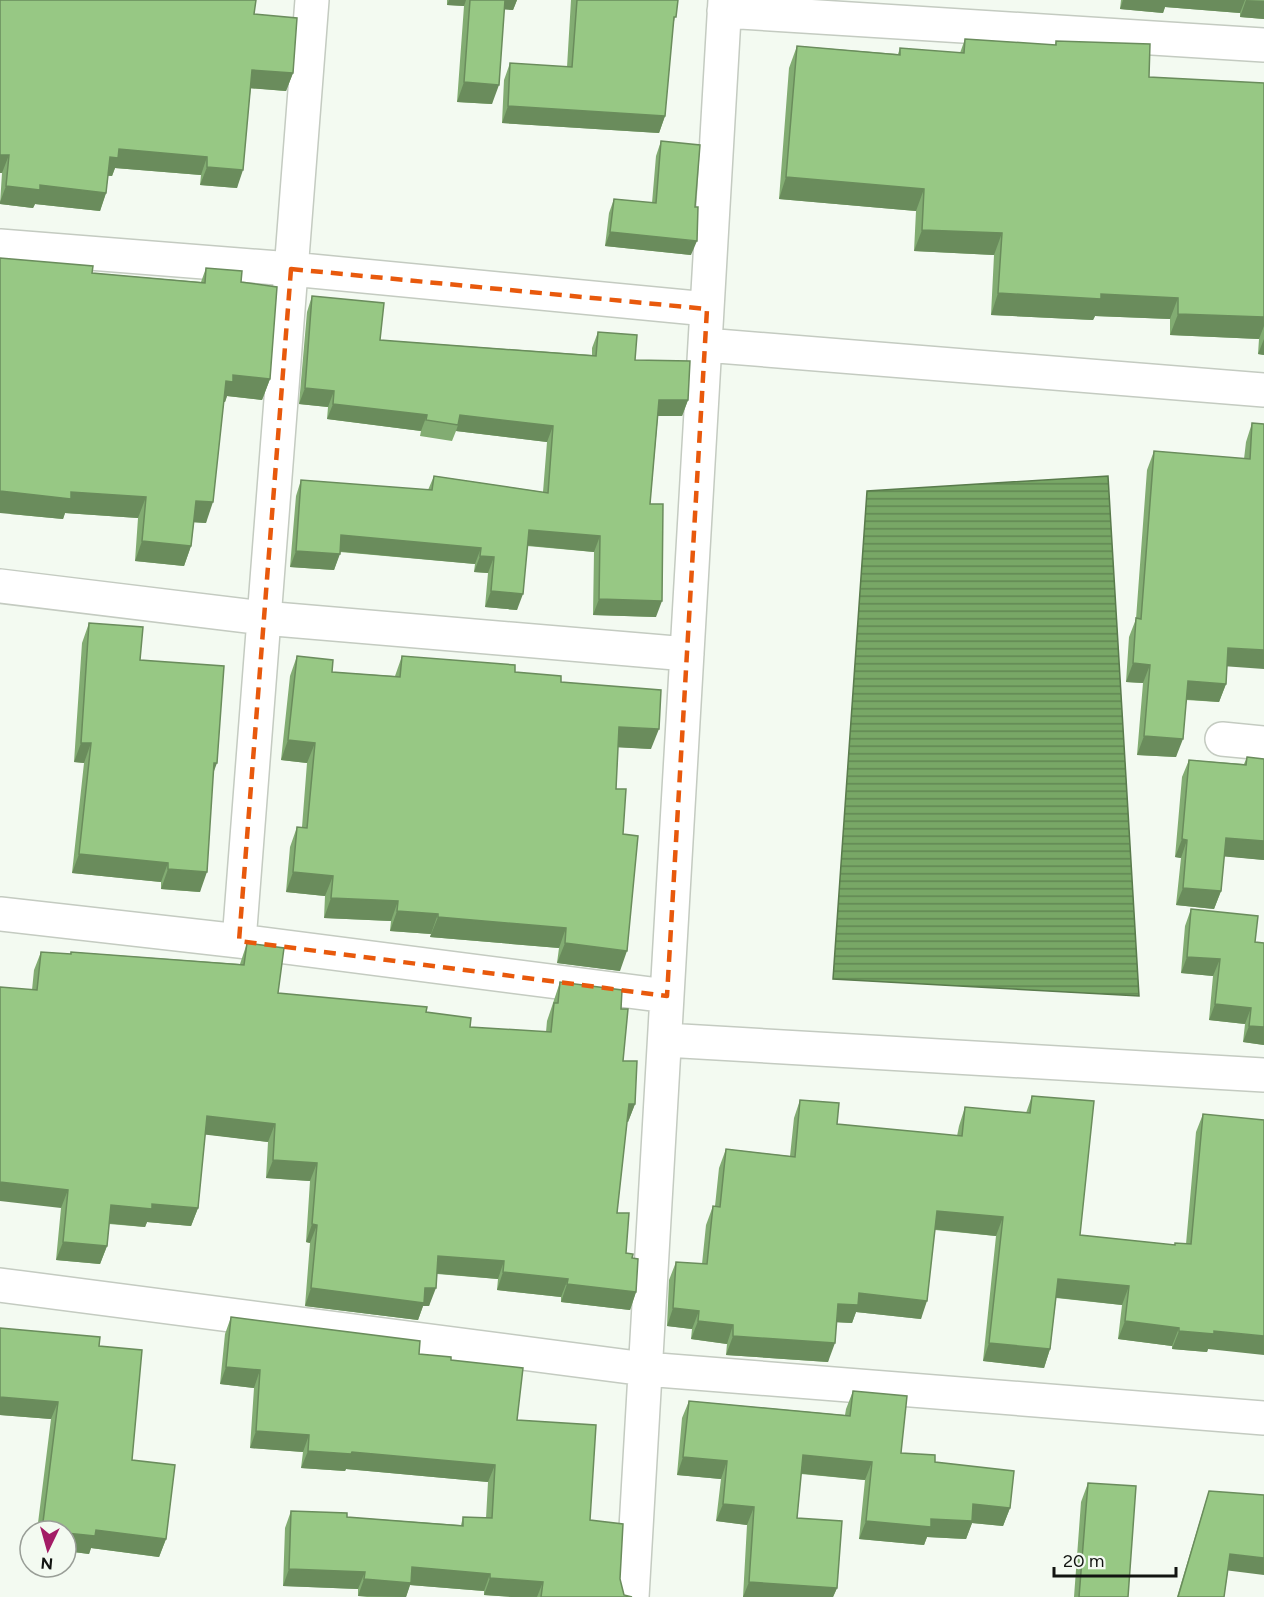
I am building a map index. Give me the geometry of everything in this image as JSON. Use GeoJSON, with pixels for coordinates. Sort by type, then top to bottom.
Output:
{"type":"FeatureCollection","features":[{"type":"Feature","properties":{"kind":"street"},"geometry":{"type":"LineString","coordinates":[[239,941],[312,0]]}},
{"type":"Feature","properties":{"kind":"street"},"geometry":{"type":"LineString","coordinates":[[632,1597],[725,6],[1264,45]]}},
{"type":"Feature","properties":{"kind":"street"},"geometry":{"type":"LineString","coordinates":[[0,246],[291,269],[707,309]]}},
{"type":"Feature","properties":{"kind":"street"},"geometry":{"type":"LineString","coordinates":[[705,345],[1264,390]]}},
{"type":"Feature","properties":{"kind":"street"},"geometry":{"type":"LineString","coordinates":[[0,586],[263,618],[687,654]]}},
{"type":"Feature","properties":{"kind":"street"},"geometry":{"type":"LineString","coordinates":[[1222,739],[1264,743]]}},
{"type":"Feature","properties":{"kind":"street"},"geometry":{"type":"LineString","coordinates":[[0,914],[239,941],[667,996]]}},
{"type":"Feature","properties":{"kind":"street"},"geometry":{"type":"LineString","coordinates":[[665,1040],[1264,1075]]}},
{"type":"Feature","properties":{"kind":"street"},"geometry":{"type":"LineString","coordinates":[[0,1285],[645,1369],[1264,1418]]}},
{"type":"Feature","properties":{"kind":"highlighted area"},"geometry":{"type":"Polygon","coordinates":[[[291,269],[707,309],[667,996],[239,941],[291,269]]]}},
{"type":"Feature","properties":{"kind":"shaded area"},"geometry":{"type":"Polygon","coordinates":[[[1108,476],[1139,996],[833,979],[867,491],[1108,476]]]}},
{"type":"Feature","properties":{"kind":"building"},"geometry":{"type":"Polygon","coordinates":[[[0,0],[256,0],[254,14],[297,18],[293,73],[252,70],[243,170],[207,167],[207,157],[119,149],[118,158],[110,157],[106,193],[40,185],[40,190],[6,186],[9,155],[0,155],[0,0]]]}},
{"type":"Feature","properties":{"kind":"building"},"geometry":{"type":"Polygon","coordinates":[[[470,0],[505,0],[499,85],[464,82],[470,0]]]}},
{"type":"Feature","properties":{"kind":"building"},"geometry":{"type":"Polygon","coordinates":[[[577,0],[678,0],[676,17],[674,17],[665,116],[508,106],[510,63],[572,67],[577,0]]]}},
{"type":"Feature","properties":{"kind":"building"},"geometry":{"type":"Polygon","coordinates":[[[965,39],[1056,45],[1056,41],[1150,44],[1149,77],[1264,83],[1264,317],[1178,314],[1178,298],[1101,294],[1101,299],[998,293],[1002,233],[922,230],[924,189],[786,177],[797,46],[900,55],[900,48],[964,53],[965,39]]]}},
{"type":"Feature","properties":{"kind":"building"},"geometry":{"type":"Polygon","coordinates":[[[661,141],[700,145],[695,207],[698,207],[697,241],[610,232],[614,199],[656,203],[661,141]]]}},
{"type":"Feature","properties":{"kind":"building"},"geometry":{"type":"Polygon","coordinates":[[[0,258],[93,266],[92,273],[205,283],[206,268],[242,271],[241,282],[277,287],[270,379],[233,375],[233,382],[226,381],[213,502],[196,501],[191,546],[142,541],[146,497],[71,492],[71,499],[0,491],[0,258]]]}},
{"type":"Feature","properties":{"kind":"building"},"geometry":{"type":"Polygon","coordinates":[[[312,296],[384,303],[380,340],[596,356],[598,332],[637,335],[635,360],[690,361],[688,400],[659,400],[650,504],[663,504],[662,601],[599,599],[600,536],[529,530],[523,594],[491,591],[494,557],[480,556],[481,548],[341,535],[340,554],[296,551],[301,480],[432,490],[434,476],[548,493],[553,426],[460,415],[458,425],[426,420],[427,415],[333,404],[334,391],[305,388],[312,296]]]}},
{"type":"Feature","properties":{"kind":"building"},"geometry":{"type":"Polygon","coordinates":[[[1252,423],[1264,424],[1264,650],[1228,648],[1226,684],[1188,681],[1183,739],[1144,736],[1150,665],[1133,663],[1136,618],[1141,619],[1154,451],[1250,459],[1252,423]]]}},
{"type":"Feature","properties":{"kind":"building"},"geometry":{"type":"Polygon","coordinates":[[[89,623],[143,627],[140,660],[224,666],[217,763],[214,763],[207,872],[168,869],[168,863],[79,854],[91,743],[81,743],[89,623]]]}},
{"type":"Feature","properties":{"kind":"building"},"geometry":{"type":"Polygon","coordinates":[[[297,656],[333,660],[332,672],[400,677],[402,656],[515,665],[515,672],[561,676],[561,682],[661,690],[659,729],[619,727],[616,789],[626,789],[623,834],[638,836],[627,951],[565,943],[566,928],[438,917],[438,914],[397,911],[398,901],[331,898],[333,876],[293,872],[297,827],[307,828],[315,743],[288,740],[297,656]]]}},
{"type":"Feature","properties":{"kind":"building"},"geometry":{"type":"Polygon","coordinates":[[[1247,757],[1264,759],[1264,841],[1226,838],[1221,891],[1183,888],[1187,840],[1182,839],[1189,760],[1246,765],[1247,757]]]}},
{"type":"Feature","properties":{"kind":"building"},"geometry":{"type":"Polygon","coordinates":[[[1191,909],[1258,916],[1255,942],[1264,943],[1264,1027],[1249,1026],[1251,1008],[1215,1004],[1220,959],[1187,957],[1191,909]]]}},
{"type":"Feature","properties":{"kind":"building"},"geometry":{"type":"Polygon","coordinates":[[[247,943],[284,948],[278,993],[427,1007],[426,1012],[471,1018],[470,1027],[551,1032],[554,1003],[558,1003],[560,982],[622,990],[621,1009],[628,1009],[623,1061],[637,1061],[635,1104],[629,1104],[617,1213],[629,1213],[626,1253],[633,1254],[632,1258],[638,1259],[636,1292],[567,1284],[568,1279],[503,1272],[504,1261],[438,1256],[436,1288],[425,1288],[424,1303],[311,1288],[317,1225],[312,1224],[317,1163],[273,1160],[275,1124],[207,1116],[198,1208],[152,1204],[152,1209],[111,1205],[107,1246],[63,1242],[68,1190],[0,1182],[0,987],[37,990],[41,952],[71,954],[71,952],[244,965],[247,943]]]}},
{"type":"Feature","properties":{"kind":"building"},"geometry":{"type":"Polygon","coordinates":[[[1032,1096],[1094,1101],[1080,1235],[1175,1245],[1175,1243],[1191,1244],[1203,1114],[1264,1120],[1264,1336],[1214,1331],[1214,1334],[1179,1331],[1179,1328],[1125,1321],[1129,1286],[1058,1279],[1050,1349],[989,1343],[1003,1217],[937,1211],[927,1301],[859,1293],[858,1305],[838,1304],[835,1343],[733,1336],[733,1325],[698,1321],[699,1311],[673,1308],[676,1262],[707,1264],[713,1206],[720,1207],[726,1149],[795,1157],[800,1100],[839,1103],[837,1124],[962,1136],[965,1107],[1030,1113],[1032,1096]]]}},
{"type":"Feature","properties":{"kind":"building"},"geometry":{"type":"Polygon","coordinates":[[[231,1317],[420,1341],[419,1354],[523,1368],[517,1420],[596,1425],[590,1520],[623,1524],[620,1579],[624,1595],[632,1597],[541,1597],[543,1582],[490,1578],[490,1574],[412,1567],[411,1583],[364,1579],[365,1572],[289,1569],[291,1511],[347,1513],[347,1517],[463,1526],[463,1517],[492,1518],[495,1465],[352,1452],[351,1454],[308,1451],[309,1435],[256,1431],[260,1370],[226,1367],[231,1317]]]}},
{"type":"Feature","properties":{"kind":"building"},"geometry":{"type":"Polygon","coordinates":[[[0,1328],[100,1337],[99,1346],[142,1350],[132,1460],[175,1465],[166,1539],[96,1530],[95,1536],[78,1534],[78,1519],[43,1519],[58,1402],[0,1397],[0,1328]]]}},
{"type":"Feature","properties":{"kind":"building"},"geometry":{"type":"Polygon","coordinates":[[[853,1391],[907,1396],[901,1453],[935,1455],[935,1462],[1014,1471],[1010,1508],[973,1504],[972,1521],[931,1519],[931,1527],[866,1521],[872,1462],[803,1455],[797,1518],[842,1521],[837,1588],[749,1582],[754,1507],[723,1504],[727,1461],[683,1457],[689,1401],[850,1416],[853,1391]]]}},
{"type":"Feature","properties":{"kind":"building"},"geometry":{"type":"Polygon","coordinates":[[[1088,1483],[1136,1486],[1128,1597],[1079,1597],[1088,1483]]]}},
{"type":"Feature","properties":{"kind":"building"},"geometry":{"type":"Polygon","coordinates":[[[1209,1491],[1264,1495],[1264,1558],[1230,1554],[1224,1597],[1178,1597],[1209,1491]]]}}]}
